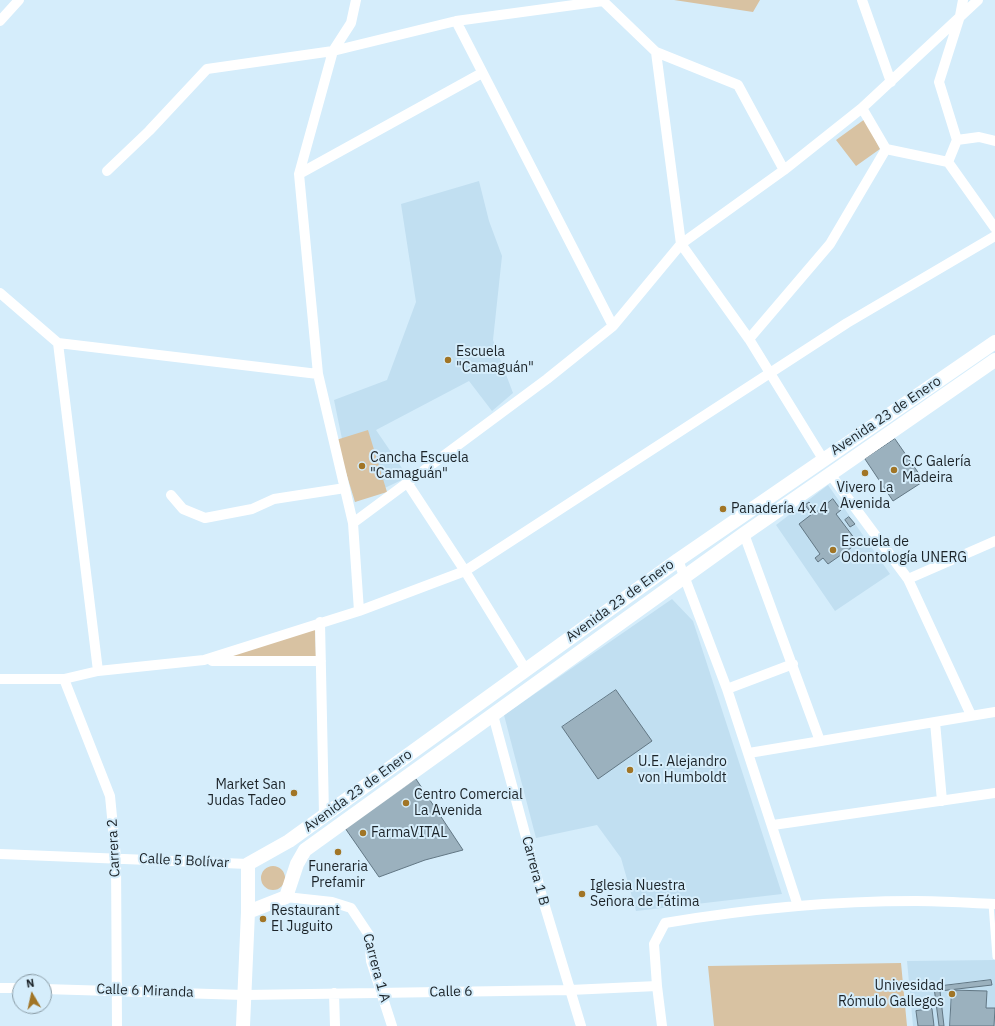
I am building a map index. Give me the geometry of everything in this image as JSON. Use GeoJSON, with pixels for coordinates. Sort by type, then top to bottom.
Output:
{"type":"FeatureCollection","features":[{"type":"Feature","properties":{"kind":"main road","name":"Avenida 23 de Enero"},"geometry":{"type":"LineString","coordinates":[[248,864],[289,841],[678,560],[995,342]]}},
{"type":"Feature","properties":{"kind":"main road","name":"Avenida 23 de Enero"},"geometry":{"type":"LineString","coordinates":[[286,897],[297,864],[305,850],[744,534],[995,360]]}},
{"type":"Feature","properties":{"kind":"main road"},"geometry":{"type":"LineString","coordinates":[[243,1026],[248,912],[248,864]]}},
{"type":"Feature","properties":{"kind":"main road"},"geometry":{"type":"LineString","coordinates":[[248,912],[286,897]]}},
{"type":"Feature","properties":{"kind":"street"},"geometry":{"type":"LineString","coordinates":[[0,20],[19,0]]}},
{"type":"Feature","properties":{"kind":"street"},"geometry":{"type":"LineString","coordinates":[[356,0],[351,23],[333,51],[298,174],[318,374],[353,523],[358,611]]}},
{"type":"Feature","properties":{"kind":"street"},"geometry":{"type":"LineString","coordinates":[[862,0],[891,82]]}},
{"type":"Feature","properties":{"kind":"street"},"geometry":{"type":"LineString","coordinates":[[948,162],[957,140],[939,82],[960,16],[963,0]]}},
{"type":"Feature","properties":{"kind":"street"},"geometry":{"type":"LineString","coordinates":[[353,523],[408,484],[547,380],[613,326],[681,244],[784,170],[862,108],[978,0]]}},
{"type":"Feature","properties":{"kind":"street"},"geometry":{"type":"LineString","coordinates":[[107,171],[149,131],[207,69],[333,51],[456,21],[603,1],[656,52],[738,85],[784,170]]}},
{"type":"Feature","properties":{"kind":"street"},"geometry":{"type":"LineString","coordinates":[[456,21],[613,326]]}},
{"type":"Feature","properties":{"kind":"street"},"geometry":{"type":"LineString","coordinates":[[656,52],[681,244],[749,339],[823,459]]}},
{"type":"Feature","properties":{"kind":"street"},"geometry":{"type":"LineString","coordinates":[[298,174],[482,73]]}},
{"type":"Feature","properties":{"kind":"street"},"geometry":{"type":"LineString","coordinates":[[862,108],[886,149],[948,162],[995,228]]}},
{"type":"Feature","properties":{"kind":"street"},"geometry":{"type":"LineString","coordinates":[[957,140],[979,137],[995,141]]}},
{"type":"Feature","properties":{"kind":"street"},"geometry":{"type":"LineString","coordinates":[[749,339],[830,244],[886,149]]}},
{"type":"Feature","properties":{"kind":"street"},"geometry":{"type":"LineString","coordinates":[[204,660],[358,611],[465,571],[847,323],[995,236]]}},
{"type":"Feature","properties":{"kind":"street"},"geometry":{"type":"LineString","coordinates":[[0,293],[58,343],[318,374]]}},
{"type":"Feature","properties":{"kind":"street"},"geometry":{"type":"LineString","coordinates":[[58,343],[98,671]]}},
{"type":"Feature","properties":{"kind":"street"},"geometry":{"type":"LineString","coordinates":[[830,474],[908,579],[971,715]]}},
{"type":"Feature","properties":{"kind":"street"},"geometry":{"type":"LineString","coordinates":[[408,484],[465,571],[526,670]]}},
{"type":"Feature","properties":{"kind":"street"},"geometry":{"type":"LineString","coordinates":[[171,495],[183,509],[205,518],[252,509],[274,499],[345,488]]}},
{"type":"Feature","properties":{"kind":"street"},"geometry":{"type":"LineString","coordinates":[[744,534],[794,664],[820,741]]}},
{"type":"Feature","properties":{"kind":"street"},"geometry":{"type":"LineString","coordinates":[[908,579],[995,541]]}},
{"type":"Feature","properties":{"kind":"street"},"geometry":{"type":"LineString","coordinates":[[678,560],[686,577],[727,689],[773,825],[798,906]]}},
{"type":"Feature","properties":{"kind":"street"},"geometry":{"type":"LineString","coordinates":[[320,622],[324,815]]}},
{"type":"Feature","properties":{"kind":"street"},"geometry":{"type":"LineString","coordinates":[[0,679],[64,679],[98,671],[204,660],[321,661]]}},
{"type":"Feature","properties":{"kind":"street"},"geometry":{"type":"LineString","coordinates":[[727,689],[794,664]]}},
{"type":"Feature","properties":{"kind":"street","name":"Carrera 2"},"geometry":{"type":"LineString","coordinates":[[64,679],[110,796],[116,858],[117,1026]]}},
{"type":"Feature","properties":{"kind":"street"},"geometry":{"type":"LineString","coordinates":[[749,753],[995,712]]}},
{"type":"Feature","properties":{"kind":"street","name":"Carrera 1 B"},"geometry":{"type":"LineString","coordinates":[[493,715],[543,900],[580,1026]]}},
{"type":"Feature","properties":{"kind":"street"},"geometry":{"type":"LineString","coordinates":[[935,722],[942,801]]}},
{"type":"Feature","properties":{"kind":"street"},"geometry":{"type":"LineString","coordinates":[[773,825],[995,793]]}},
{"type":"Feature","properties":{"kind":"street","name":"Calle 5 Bolívar"},"geometry":{"type":"LineString","coordinates":[[0,854],[248,864]]}},
{"type":"Feature","properties":{"kind":"street","name":"Carrera 1 A"},"geometry":{"type":"LineString","coordinates":[[286,897],[332,902],[351,908],[370,935],[371,961],[392,1026]]}},
{"type":"Feature","properties":{"kind":"street"},"geometry":{"type":"LineString","coordinates":[[662,1026],[654,944],[665,923],[718,914],[798,906],[916,901],[993,904]]}},
{"type":"Feature","properties":{"kind":"street","name":"Calle 6"},"geometry":{"type":"LineString","coordinates":[[245,994],[570,990],[657,986]]}},
{"type":"Feature","properties":{"kind":"street"},"geometry":{"type":"LineString","coordinates":[[0,988],[12,988]]}},
{"type":"Feature","properties":{"kind":"street","name":"Calle 6 Miranda"},"geometry":{"type":"LineString","coordinates":[[52,989],[245,994]]}},
{"type":"Feature","properties":{"kind":"street"},"geometry":{"type":"LineString","coordinates":[[334,993],[335,1026]]}},
{"type":"Feature","properties":{"kind":"lane"},"geometry":{"type":"LineString","coordinates":[[993,904],[995,957]]}},
{"type":"Feature","properties":{"kind":"shaded area"},"geometry":{"type":"Polygon","coordinates":[[[674,0],[760,0],[753,12],[674,0]]]}},
{"type":"Feature","properties":{"kind":"shaded area"},"geometry":{"type":"Polygon","coordinates":[[[865,119],[880,149],[856,166],[836,140],[865,119]]]}},
{"type":"Feature","properties":{"kind":"shaded area","name":"Escuela \"Camaguán\""},"geometry":{"type":"Polygon","coordinates":[[[479,181],[489,221],[502,256],[493,340],[513,393],[492,411],[469,381],[376,430],[408,477],[355,502],[334,400],[387,380],[416,302],[401,204],[479,181]]]}},
{"type":"Feature","properties":{"kind":"shaded area","name":"Cancha Escuela \"Camaguán\""},"geometry":{"type":"Polygon","coordinates":[[[368,430],[387,492],[355,502],[336,440],[368,430]]]}},
{"type":"Feature","properties":{"kind":"shaded area","name":"Escuela de Odontología UNERG"},"geometry":{"type":"Polygon","coordinates":[[[828,485],[890,574],[835,611],[776,525],[828,485]]]}},
{"type":"Feature","properties":{"kind":"shaded area","name":"U.E. Alejandro von Humboldt"},"geometry":{"type":"Polygon","coordinates":[[[672,599],[693,621],[782,894],[636,911],[621,858],[597,825],[536,838],[504,715],[672,599]]]}},
{"type":"Feature","properties":{"kind":"shaded area"},"geometry":{"type":"Polygon","coordinates":[[[315,628],[316,658],[226,656],[315,628]]]}},
{"type":"Feature","properties":{"kind":"shaded area"},"geometry":{"type":"Polygon","coordinates":[[[273,866],[282,869],[285,878],[282,887],[273,890],[264,887],[261,878],[264,869],[273,866]]]}},
{"type":"Feature","properties":{"kind":"shaded area","name":"Univesidad Rómulo Gallegos"},"geometry":{"type":"Polygon","coordinates":[[[995,960],[995,1026],[913,1026],[907,961],[995,960]]]}},
{"type":"Feature","properties":{"kind":"shaded area"},"geometry":{"type":"Polygon","coordinates":[[[901,963],[907,1026],[714,1026],[708,966],[901,963]]]}},
{"type":"Feature","properties":{"kind":"building","name":"C.C Galería Madeira"},"geometry":{"type":"Polygon","coordinates":[[[895,439],[924,481],[893,501],[865,459],[895,439]]]}},
{"type":"Feature","properties":{"kind":"building"},"geometry":{"type":"Polygon","coordinates":[[[833,499],[841,510],[836,514],[858,543],[828,564],[823,558],[818,562],[815,558],[820,554],[799,524],[812,514],[805,505],[809,502],[816,512],[833,499]]]}},
{"type":"Feature","properties":{"kind":"building"},"geometry":{"type":"Polygon","coordinates":[[[849,517],[855,524],[850,527],[845,520],[849,517]]]}},
{"type":"Feature","properties":{"kind":"building"},"geometry":{"type":"Polygon","coordinates":[[[616,690],[652,741],[598,779],[562,727],[616,690]]]}},
{"type":"Feature","properties":{"kind":"building","name":"Centro Comercial La Avenida"},"geometry":{"type":"Polygon","coordinates":[[[416,779],[463,850],[425,860],[379,877],[345,828],[416,779]]]}},
{"type":"Feature","properties":{"kind":"building"},"geometry":{"type":"Polygon","coordinates":[[[991,980],[992,985],[940,991],[944,1026],[939,1026],[934,987],[991,980]]]}},
{"type":"Feature","properties":{"kind":"building"},"geometry":{"type":"Polygon","coordinates":[[[952,990],[987,991],[986,1008],[995,1008],[994,1026],[950,1026],[952,990]]]}},
{"type":"Feature","properties":{"kind":"building"},"geometry":{"type":"Polygon","coordinates":[[[932,1009],[934,1026],[918,1026],[916,1011],[932,1009]]]}},
{"type":"Feature","properties":{"kind":"place","name":"Escuela \"Camaguán\""},"geometry":{"type":"Point","coordinates":[448,360]}},
{"type":"Feature","properties":{"kind":"place","name":"Cancha Escuela \"Camaguán\""},"geometry":{"type":"Point","coordinates":[362,466]}},
{"type":"Feature","properties":{"kind":"place","name":"C.C Galería Madeira"},"geometry":{"type":"Point","coordinates":[894,470]}},
{"type":"Feature","properties":{"kind":"place","name":"Vivero La Avenida"},"geometry":{"type":"Point","coordinates":[865,473]}},
{"type":"Feature","properties":{"kind":"place","name":"Panadería 4 x 4"},"geometry":{"type":"Point","coordinates":[723,509]}},
{"type":"Feature","properties":{"kind":"place","name":"Escuela de Odontología UNERG"},"geometry":{"type":"Point","coordinates":[833,550]}},
{"type":"Feature","properties":{"kind":"place","name":"U.E. Alejandro von Humboldt"},"geometry":{"type":"Point","coordinates":[630,770]}},
{"type":"Feature","properties":{"kind":"place","name":"Market San Judas Tadeo"},"geometry":{"type":"Point","coordinates":[294,793]}},
{"type":"Feature","properties":{"kind":"place","name":"Centro Comercial La Avenida"},"geometry":{"type":"Point","coordinates":[406,803]}},
{"type":"Feature","properties":{"kind":"place","name":"FarmaVITAL"},"geometry":{"type":"Point","coordinates":[363,833]}},
{"type":"Feature","properties":{"kind":"place","name":"Funeraria Prefamir"},"geometry":{"type":"Point","coordinates":[338,852]}},
{"type":"Feature","properties":{"kind":"place","name":"Iglesia Nuestra Señora de Fátima"},"geometry":{"type":"Point","coordinates":[582,894]}},
{"type":"Feature","properties":{"kind":"place","name":"Restaurant El Juguito"},"geometry":{"type":"Point","coordinates":[263,919]}},
{"type":"Feature","properties":{"kind":"place","name":"Univesidad Rómulo Gallegos"},"geometry":{"type":"Point","coordinates":[952,994]}}]}
